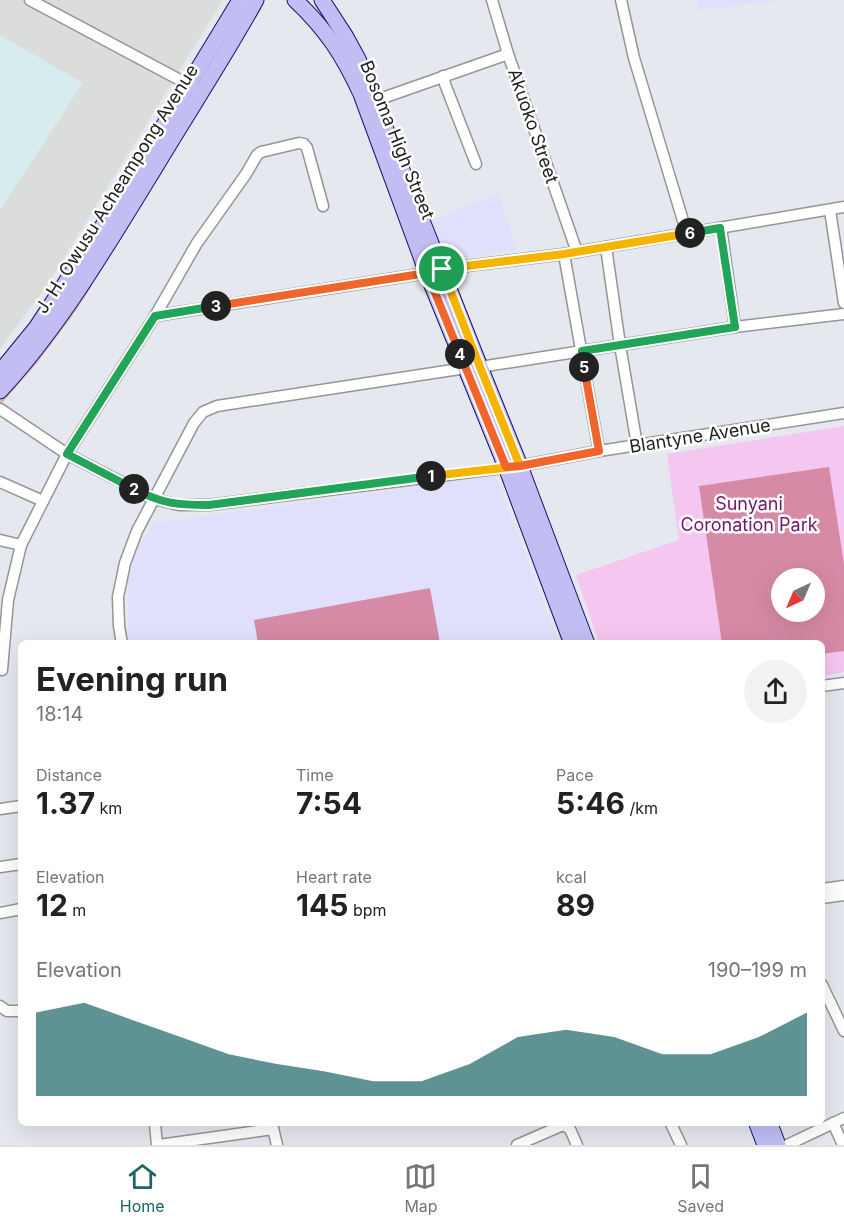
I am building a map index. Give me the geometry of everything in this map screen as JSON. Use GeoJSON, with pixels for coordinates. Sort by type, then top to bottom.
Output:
{"type":"FeatureCollection","features":[{"type":"Feature","properties":{"kind":"street"},"geometry":{"type":"LineString","coordinates":[[30,0],[195,89]]}},
{"type":"Feature","properties":{"kind":"street","name":"J. H. Owusu Acheampong Avenue"},"geometry":{"type":"LineString","coordinates":[[0,391],[20,370],[54,326],[129,210],[195,89],[240,0]]}},
{"type":"Feature","properties":{"kind":"street","name":"J. H. Owusu Acheampong Avenue"},"geometry":{"type":"LineString","coordinates":[[0,372],[36,328],[195,89],[247,17],[256,0]]}},
{"type":"Feature","properties":{"kind":"street"},"geometry":{"type":"LineString","coordinates":[[247,17],[265,0]]}},
{"type":"Feature","properties":{"kind":"street","name":"Bosoma High Street"},"geometry":{"type":"LineString","coordinates":[[295,0],[323,29],[351,73],[585,640]]}},
{"type":"Feature","properties":{"kind":"street","name":"Bosoma High Street"},"geometry":{"type":"LineString","coordinates":[[322,0],[358,59],[434,271]]}},
{"type":"Feature","properties":{"kind":"street","name":"Akuoko Street"},"geometry":{"type":"LineString","coordinates":[[492,0],[508,54],[577,252]]}},
{"type":"Feature","properties":{"kind":"street"},"geometry":{"type":"LineString","coordinates":[[621,0],[634,58],[687,234]]}},
{"type":"Feature","properties":{"kind":"street"},"geometry":{"type":"LineString","coordinates":[[374,101],[508,54]]}},
{"type":"Feature","properties":{"kind":"street"},"geometry":{"type":"LineString","coordinates":[[443,76],[477,164]]}},
{"type":"Feature","properties":{"kind":"street"},"geometry":{"type":"LineString","coordinates":[[2,669],[8,600],[21,545],[67,454],[155,316],[197,243],[257,155],[299,143],[304,144],[323,206]]}},
{"type":"Feature","properties":{"kind":"street"},"geometry":{"type":"LineString","coordinates":[[155,316],[434,271],[577,252],[844,207]]}},
{"type":"Feature","properties":{"kind":"street"},"geometry":{"type":"LineString","coordinates":[[830,210],[844,303]]}},
{"type":"Feature","properties":{"kind":"street"},"geometry":{"type":"LineString","coordinates":[[720,228],[735,327]]}},
{"type":"Feature","properties":{"kind":"street"},"geometry":{"type":"LineString","coordinates":[[606,247],[637,446]]}},
{"type":"Feature","properties":{"kind":"street"},"geometry":{"type":"LineString","coordinates":[[564,254],[599,451]]}},
{"type":"Feature","properties":{"kind":"street"},"geometry":{"type":"LineString","coordinates":[[121,640],[118,597],[124,563],[137,531],[194,423],[203,412],[217,406],[735,327],[844,314]]}},
{"type":"Feature","properties":{"kind":"street","name":"Blantyne Avenue"},"geometry":{"type":"LineString","coordinates":[[0,409],[67,454],[154,499],[179,505],[209,505],[513,466],[844,413]]}},
{"type":"Feature","properties":{"kind":"street","name":"Bosoma High Street"},"geometry":{"type":"LineString","coordinates":[[513,466],[571,640]]}},
{"type":"Feature","properties":{"kind":"street"},"geometry":{"type":"LineString","coordinates":[[0,482],[43,501]]}},
{"type":"Feature","properties":{"kind":"street"},"geometry":{"type":"LineString","coordinates":[[0,540],[21,545]]}},
{"type":"Feature","properties":{"kind":"street"},"geometry":{"type":"LineString","coordinates":[[825,686],[844,683]]}},
{"type":"Feature","properties":{"kind":"street"},"geometry":{"type":"LineString","coordinates":[[0,809],[18,806]]}},
{"type":"Feature","properties":{"kind":"street"},"geometry":{"type":"LineString","coordinates":[[0,867],[18,864]]}},
{"type":"Feature","properties":{"kind":"street"},"geometry":{"type":"LineString","coordinates":[[825,889],[844,886]]}},
{"type":"Feature","properties":{"kind":"street"},"geometry":{"type":"LineString","coordinates":[[825,898],[844,895]]}},
{"type":"Feature","properties":{"kind":"street"},"geometry":{"type":"LineString","coordinates":[[0,912],[18,909]]}},
{"type":"Feature","properties":{"kind":"street"},"geometry":{"type":"LineString","coordinates":[[825,991],[844,1031]]}},
{"type":"Feature","properties":{"kind":"street"},"geometry":{"type":"LineString","coordinates":[[1,1007],[7,1011],[18,1011]]}},
{"type":"Feature","properties":{"kind":"street"},"geometry":{"type":"LineString","coordinates":[[786,1145],[844,1118]]}},
{"type":"Feature","properties":{"kind":"street"},"geometry":{"type":"LineString","coordinates":[[833,1123],[843,1145]]}},
{"type":"Feature","properties":{"kind":"street"},"geometry":{"type":"LineString","coordinates":[[155,1126],[158,1145],[272,1126],[277,1145]]}},
{"type":"Feature","properties":{"kind":"street"},"geometry":{"type":"LineString","coordinates":[[521,1144],[561,1126]]}},
{"type":"Feature","properties":{"kind":"street"},"geometry":{"type":"LineString","coordinates":[[565,1126],[570,1129],[577,1145]]}},
{"type":"Feature","properties":{"kind":"street"},"geometry":{"type":"LineString","coordinates":[[672,1126],[681,1145]]}},
{"type":"Feature","properties":{"kind":"street"},"geometry":{"type":"LineString","coordinates":[[758,1126],[765,1145]]}},
{"type":"Feature","properties":{"kind":"street"},"geometry":{"type":"LineString","coordinates":[[771,1126],[778,1145]]}},
{"type":"Feature","properties":{"kind":"shaded area"},"geometry":{"type":"Polygon","coordinates":[[[0,0],[223,0],[46,287],[0,349],[0,0]]]}},
{"type":"Feature","properties":{"kind":"shaded area"},"geometry":{"type":"Polygon","coordinates":[[[697,0],[782,0],[698,10],[697,0]]]}},
{"type":"Feature","properties":{"kind":"shaded area"},"geometry":{"type":"Polygon","coordinates":[[[0,35],[83,83],[0,210],[0,35]]]}},
{"type":"Feature","properties":{"kind":"shaded area"},"geometry":{"type":"Polygon","coordinates":[[[498,193],[517,249],[447,262],[431,221],[498,193]]]}},
{"type":"Feature","properties":{"kind":"shaded area"},"geometry":{"type":"Polygon","coordinates":[[[495,476],[558,640],[130,640],[128,579],[137,548],[154,523],[495,476]]]}},
{"type":"Feature","properties":{"kind":"green space","name":"Sunyani Coronation Park"},"geometry":{"type":"Polygon","coordinates":[[[844,426],[844,672],[825,675],[825,640],[598,640],[576,575],[679,540],[667,454],[844,426]]]}},
{"type":"Feature","properties":{"kind":"green space"},"geometry":{"type":"Polygon","coordinates":[[[829,467],[844,564],[844,651],[825,654],[825,640],[722,640],[699,486],[829,467]]]}},
{"type":"Feature","properties":{"kind":"green space"},"geometry":{"type":"Polygon","coordinates":[[[430,588],[439,640],[257,640],[254,620],[430,588]]]}},
{"type":"Feature","properties":{"kind":"waterway"},"geometry":{"type":"LineString","coordinates":[[255,17],[260,8]]}},
{"type":"Feature","properties":{"kind":"waterway"},"geometry":{"type":"LineString","coordinates":[[0,403],[35,363],[90,286]]}},
{"type":"Feature","properties":{"kind":"route"},"geometry":{"type":"LineString","coordinates":[[442,269],[520,466],[209,505],[179,505],[154,499],[67,454],[155,316],[427,273],[506,467],[520,466],[599,451],[582,351],[735,327],[720,228],[564,254],[442,269]]}}]}
